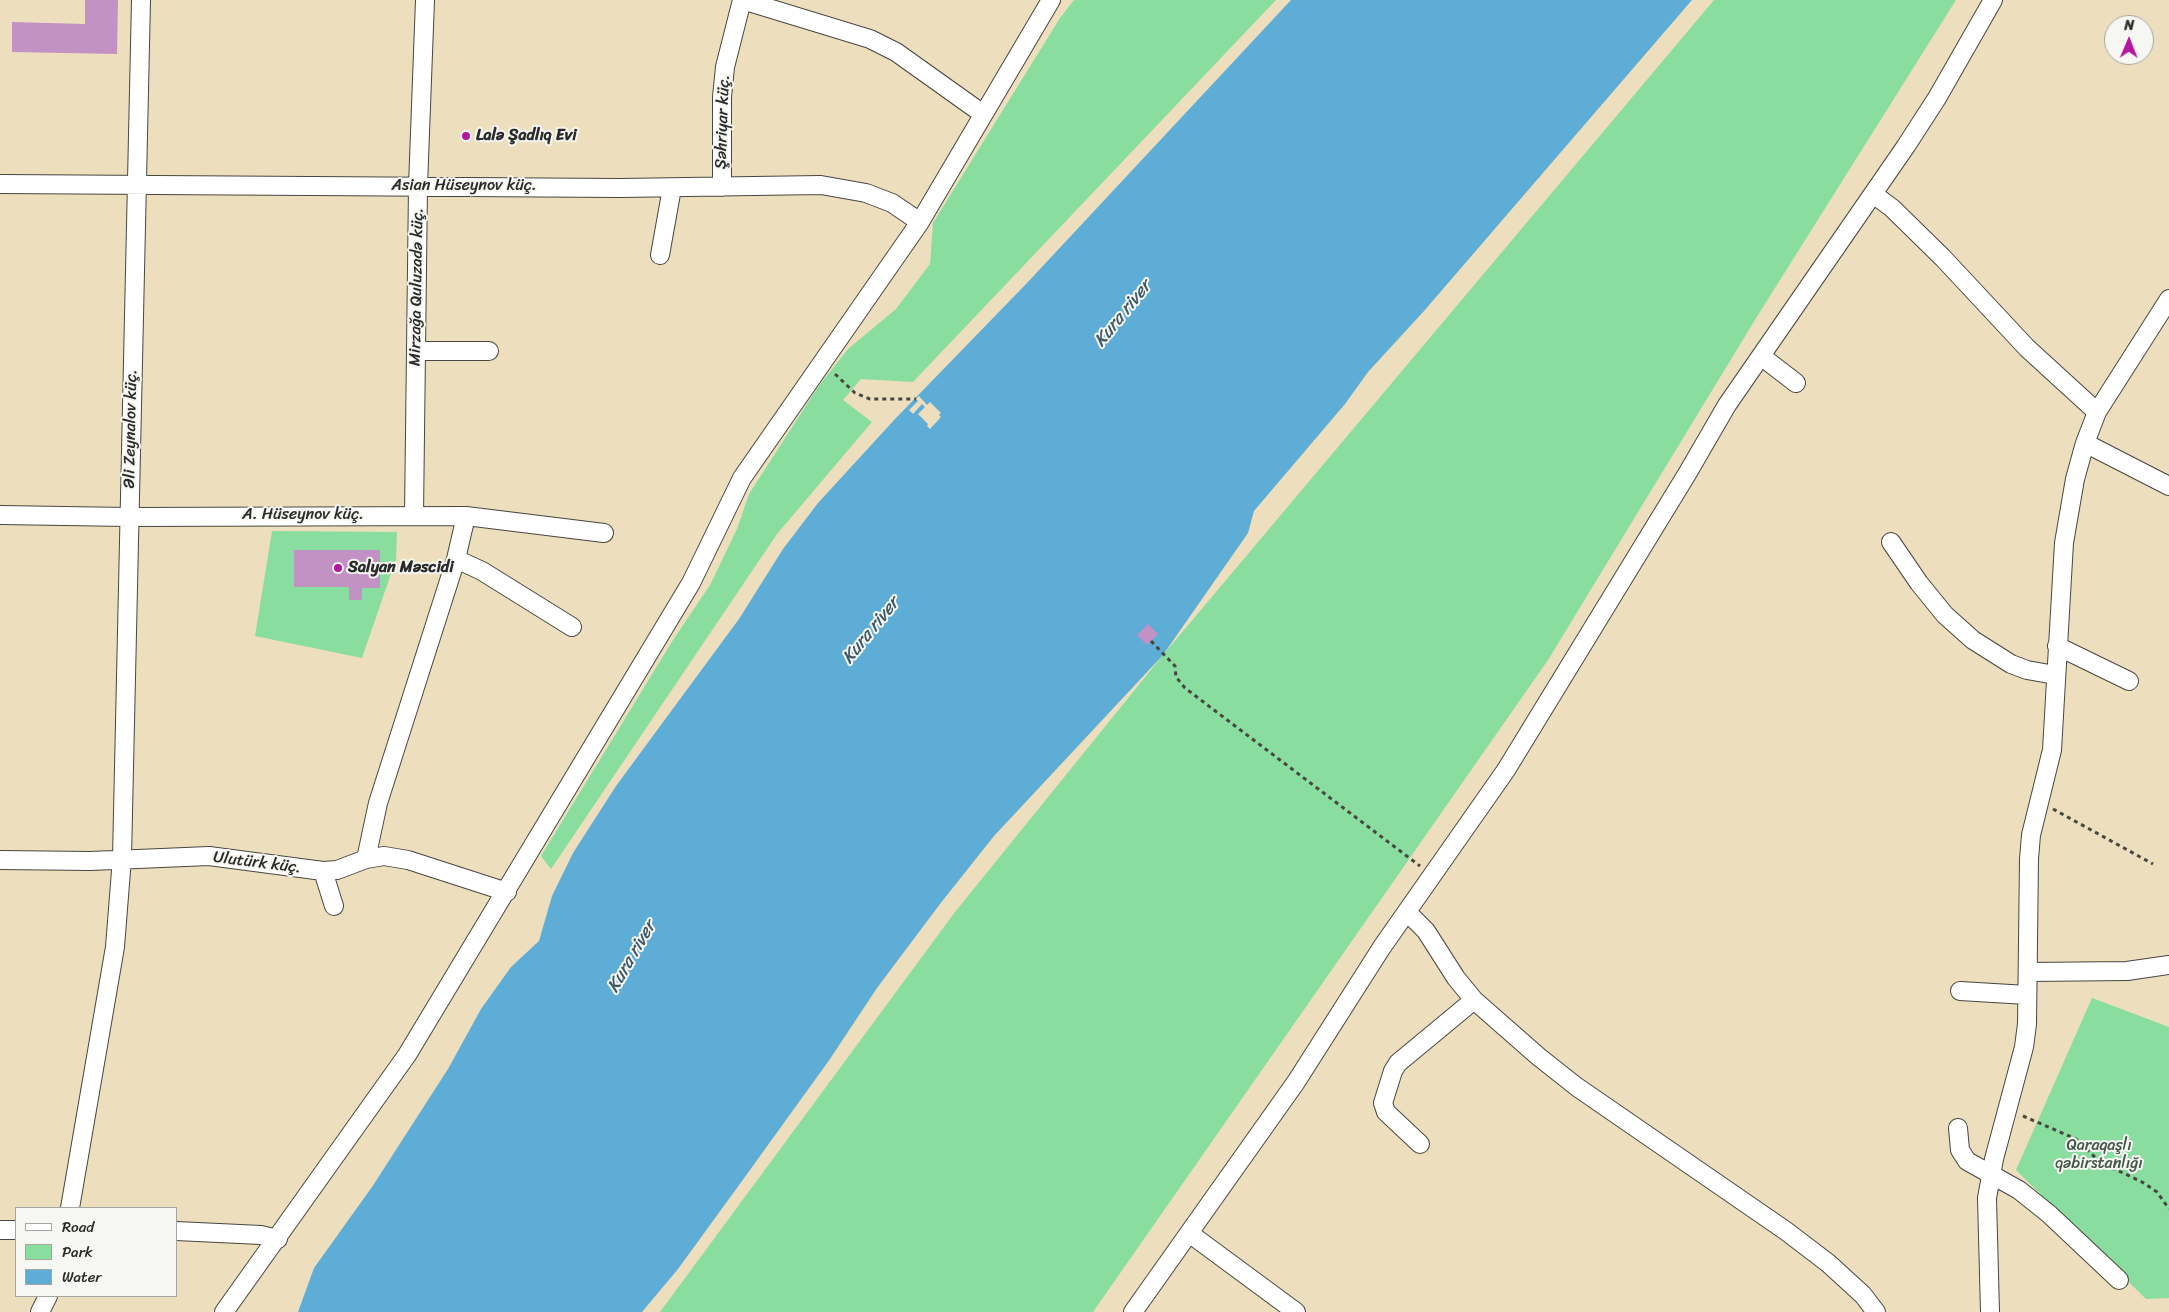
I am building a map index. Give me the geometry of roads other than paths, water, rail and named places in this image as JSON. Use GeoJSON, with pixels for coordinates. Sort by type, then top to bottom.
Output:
{"type":"FeatureCollection","features":[{"type":"Feature","properties":{"kind":"street","name":"Əli Zeynalov küç."},"geometry":{"type":"LineString","coordinates":[[70,1207],[115,947],[122,858],[141,0]]}},
{"type":"Feature","properties":{"kind":"street","name":"Mirzağa Quluzadə küç."},"geometry":{"type":"LineString","coordinates":[[414,515],[418,186],[425,0]]}},
{"type":"Feature","properties":{"kind":"street"},"geometry":{"type":"LineString","coordinates":[[742,0],[870,39],[896,52],[983,114]]}},
{"type":"Feature","properties":{"kind":"street","name":"Şəhriyar küç."},"geometry":{"type":"LineString","coordinates":[[722,187],[722,97],[725,67],[742,0]]}},
{"type":"Feature","properties":{"kind":"street"},"geometry":{"type":"LineString","coordinates":[[224,1312],[385,1089],[507,892],[691,583],[742,478],[920,222],[1051,0]]}},
{"type":"Feature","properties":{"kind":"street"},"geometry":{"type":"LineString","coordinates":[[1133,1312],[1296,1082],[1407,912],[1506,770],[1682,483],[1727,405],[1937,98],[1992,0]]}},
{"type":"Feature","properties":{"kind":"street","name":"Asian Hüseynov küç."},"geometry":{"type":"LineString","coordinates":[[0,184],[672,188],[820,185],[842,187],[892,203],[920,222]]}},
{"type":"Feature","properties":{"kind":"street"},"geometry":{"type":"LineString","coordinates":[[660,255],[672,188]]}},
{"type":"Feature","properties":{"kind":"street"},"geometry":{"type":"LineString","coordinates":[[1873,194],[1892,208],[1937,252],[2027,348],[2097,412]]}},
{"type":"Feature","properties":{"kind":"street"},"geometry":{"type":"LineString","coordinates":[[1990,1312],[1987,1198],[1990,1175],[2024,1047],[2028,995],[2029,859],[2031,835],[2052,750],[2064,543],[2076,478],[2085,443],[2097,412],[2169,299]]}},
{"type":"Feature","properties":{"kind":"street"},"geometry":{"type":"LineString","coordinates":[[416,351],[489,351]]}},
{"type":"Feature","properties":{"kind":"street"},"geometry":{"type":"LineString","coordinates":[[1761,356],[1796,383]]}},
{"type":"Feature","properties":{"kind":"street"},"geometry":{"type":"LineString","coordinates":[[2085,443],[2169,486]]}},
{"type":"Feature","properties":{"kind":"street","name":"A. Hüseynov küç."},"geometry":{"type":"LineString","coordinates":[[0,515],[129,517],[466,516],[604,534]]}},
{"type":"Feature","properties":{"kind":"street"},"geometry":{"type":"LineString","coordinates":[[366,859],[378,803],[456,559],[466,516]]}},
{"type":"Feature","properties":{"kind":"street"},"geometry":{"type":"LineString","coordinates":[[1891,542],[1919,583],[1945,615],[1973,640],[2011,664],[2028,670],[2055,675]]}},
{"type":"Feature","properties":{"kind":"street"},"geometry":{"type":"LineString","coordinates":[[456,559],[482,571],[572,627]]}},
{"type":"Feature","properties":{"kind":"street"},"geometry":{"type":"LineString","coordinates":[[2057,646],[2129,682]]}},
{"type":"Feature","properties":{"kind":"street","name":"Ulutürk küç."},"geometry":{"type":"LineString","coordinates":[[0,860],[90,861],[122,858],[209,856],[323,871],[337,870],[366,859],[384,856],[408,860],[507,892]]}},
{"type":"Feature","properties":{"kind":"street"},"geometry":{"type":"LineString","coordinates":[[323,871],[334,906]]}},
{"type":"Feature","properties":{"kind":"street"},"geometry":{"type":"LineString","coordinates":[[1407,912],[1426,931],[1456,978],[1474,1000],[1577,1088],[1786,1231],[1828,1263],[1862,1295],[1876,1312]]}},
{"type":"Feature","properties":{"kind":"street"},"geometry":{"type":"LineString","coordinates":[[2028,972],[2127,971],[2169,965]]}},
{"type":"Feature","properties":{"kind":"street"},"geometry":{"type":"LineString","coordinates":[[1960,991],[2028,995]]}},
{"type":"Feature","properties":{"kind":"street"},"geometry":{"type":"LineString","coordinates":[[1420,1144],[1386,1112],[1383,1104],[1393,1071],[1398,1063],[1474,1000]]}},
{"type":"Feature","properties":{"kind":"street"},"geometry":{"type":"LineString","coordinates":[[1958,1128],[1960,1150],[1967,1160],[2019,1190],[2050,1214],[2119,1280]]}},
{"type":"Feature","properties":{"kind":"street"},"geometry":{"type":"LineString","coordinates":[[0,1230],[15,1230]]}},
{"type":"Feature","properties":{"kind":"street"},"geometry":{"type":"LineString","coordinates":[[178,1231],[261,1234],[278,1239]]}},
{"type":"Feature","properties":{"kind":"street"},"geometry":{"type":"LineString","coordinates":[[1189,1233],[1296,1312]]}},
{"type":"Feature","properties":{"kind":"street"},"geometry":{"type":"LineString","coordinates":[[40,1312],[48,1297]]}},
{"type":"Feature","properties":{"kind":"water","name":"Kura river"},"geometry":{"type":"Polygon","coordinates":[[[1291,0],[1692,0],[1424,311],[1368,372],[1345,404],[1254,511],[1248,533],[1163,655],[994,836],[940,904],[877,988],[830,1059],[678,1269],[642,1312],[298,1312],[314,1268],[372,1187],[448,1069],[481,1009],[511,967],[539,941],[552,896],[573,853],[616,786],[739,619],[783,549],[818,503],[896,418],[1027,283],[1291,0]]]}},
{"type":"Feature","properties":{"kind":"place","name":"Lalə Şadlıq Evi"},"geometry":{"type":"Point","coordinates":[466,136]}},
{"type":"Feature","properties":{"kind":"place","name":"Salyan Məscidi"},"geometry":{"type":"Point","coordinates":[338,568]}},
{"type":"Feature","properties":{"kind":"park label","name":"Qaraqaşlı qəbirstanlığı"},"geometry":{"type":"Point","coordinates":[2099,1155]}}]}
